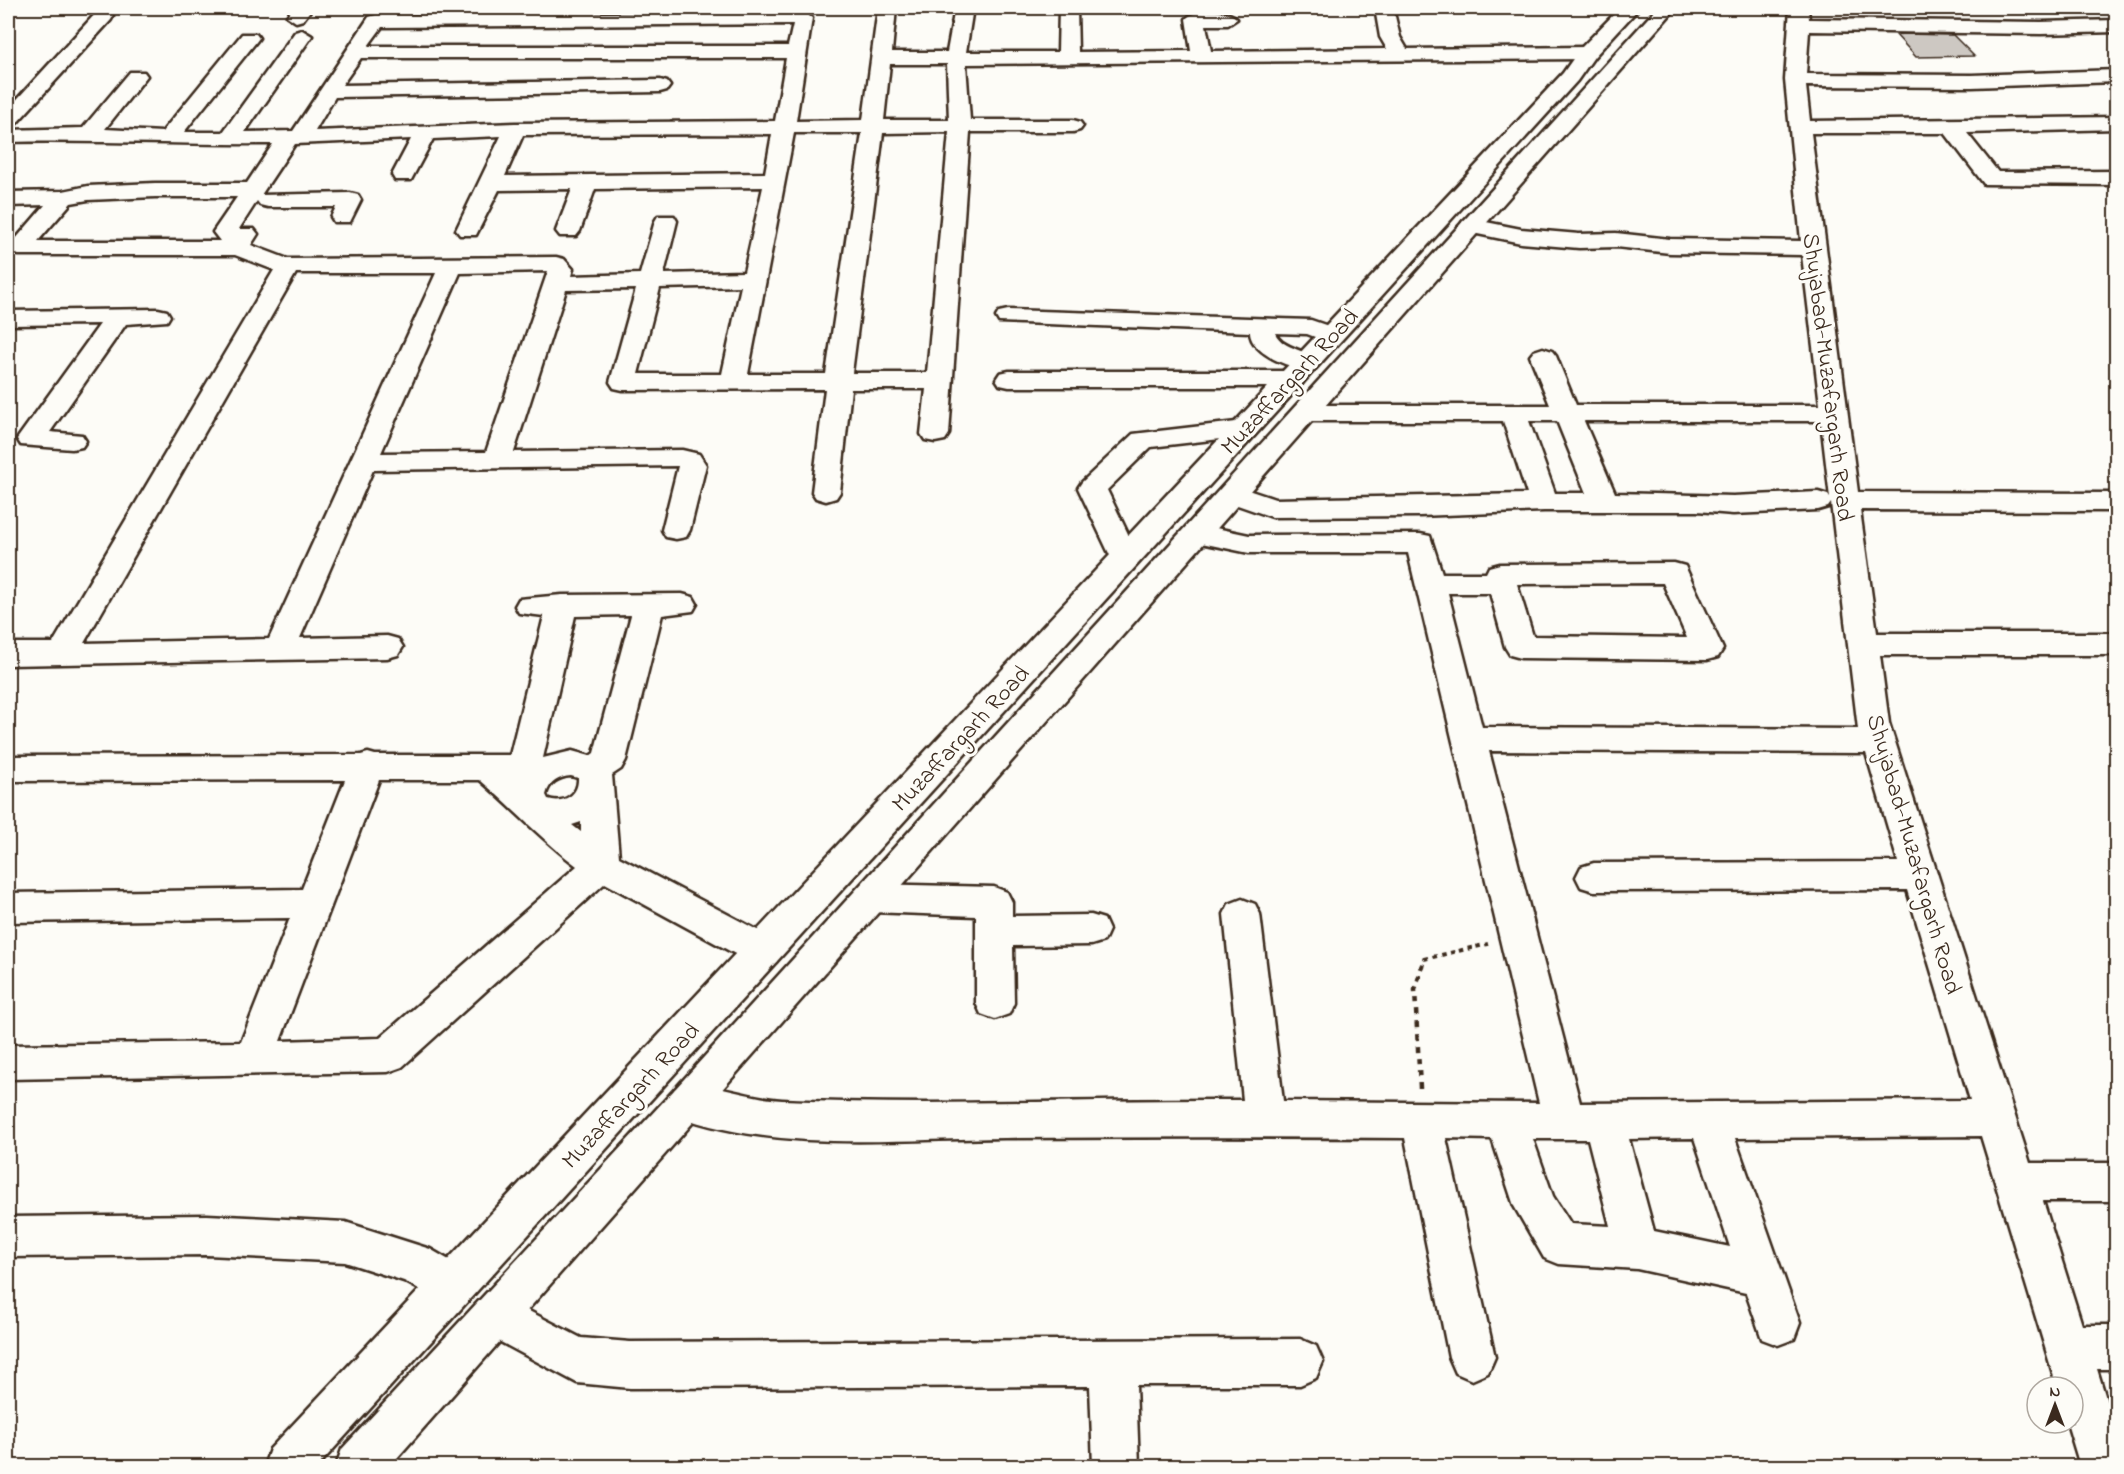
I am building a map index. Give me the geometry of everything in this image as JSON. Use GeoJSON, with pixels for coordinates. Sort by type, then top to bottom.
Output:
{"type":"FeatureCollection","features":[{"type":"Feature","properties":{"kind":"street"},"geometry":{"type":"LineString","coordinates":[[826,492],[849,288],[873,127],[886,8]]}},
{"type":"Feature","properties":{"kind":"street"},"geometry":{"type":"LineString","coordinates":[[935,434],[960,126],[956,57],[964,8]]}},
{"type":"Feature","properties":{"kind":"street"},"geometry":{"type":"LineString","coordinates":[[1068,8],[1068,58]]}},
{"type":"Feature","properties":{"kind":"street"},"geometry":{"type":"LineString","coordinates":[[1384,8],[1390,37],[1400,54]]}},
{"type":"Feature","properties":{"kind":"street","name":"Muzaffargarh Road"},"geometry":{"type":"LineString","coordinates":[[287,1467],[1570,77],[1587,53],[1630,8]]}},
{"type":"Feature","properties":{"kind":"street","name":"Muzaffargarh Road"},"geometry":{"type":"LineString","coordinates":[[359,1467],[689,1102],[1667,8]]}},
{"type":"Feature","properties":{"kind":"street"},"geometry":{"type":"LineString","coordinates":[[8,153],[13,131],[104,16]]}},
{"type":"Feature","properties":{"kind":"street"},"geometry":{"type":"LineString","coordinates":[[1800,16],[2042,28],[2116,26]]}},
{"type":"Feature","properties":{"kind":"street","name":"Shujabad-Muzafargarh Road"},"geometry":{"type":"LineString","coordinates":[[1800,16],[1795,80],[1834,413],[1831,501],[1863,644],[1873,723],[2104,1467]]}},
{"type":"Feature","properties":{"kind":"street"},"geometry":{"type":"LineString","coordinates":[[497,461],[557,283],[561,269],[556,264],[288,266],[256,258],[237,248],[225,232],[260,195],[376,21],[803,18],[776,180],[733,381]]}},
{"type":"Feature","properties":{"kind":"street"},"geometry":{"type":"LineString","coordinates":[[651,128],[660,86],[683,19]]}},
{"type":"Feature","properties":{"kind":"street"},"geometry":{"type":"LineString","coordinates":[[1202,55],[1195,19],[1228,19]]}},
{"type":"Feature","properties":{"kind":"street"},"geometry":{"type":"LineString","coordinates":[[494,183],[492,181],[514,87],[547,20]]}},
{"type":"Feature","properties":{"kind":"street"},"geometry":{"type":"LineString","coordinates":[[229,139],[302,36]]}},
{"type":"Feature","properties":{"kind":"street"},"geometry":{"type":"LineString","coordinates":[[168,139],[249,38]]}},
{"type":"Feature","properties":{"kind":"street"},"geometry":{"type":"LineString","coordinates":[[882,58],[1202,55],[1253,45],[1400,54],[1587,53]]}},
{"type":"Feature","properties":{"kind":"street"},"geometry":{"type":"LineString","coordinates":[[354,52],[798,52]]}},
{"type":"Feature","properties":{"kind":"street"},"geometry":{"type":"LineString","coordinates":[[90,134],[137,76]]}},
{"type":"Feature","properties":{"kind":"street"},"geometry":{"type":"LineString","coordinates":[[1795,80],[1972,81],[2116,76]]}},
{"type":"Feature","properties":{"kind":"street"},"geometry":{"type":"LineString","coordinates":[[328,91],[660,86]]}},
{"type":"Feature","properties":{"kind":"street"},"geometry":{"type":"LineString","coordinates":[[1800,127],[1951,127],[2116,123]]}},
{"type":"Feature","properties":{"kind":"street"},"geometry":{"type":"LineString","coordinates":[[13,131],[168,139],[229,139],[424,134],[504,129],[1073,126]]}},
{"type":"Feature","properties":{"kind":"street"},"geometry":{"type":"LineString","coordinates":[[1951,127],[1992,179],[2116,178]]}},
{"type":"Feature","properties":{"kind":"street"},"geometry":{"type":"LineString","coordinates":[[403,176],[424,134]]}},
{"type":"Feature","properties":{"kind":"street"},"geometry":{"type":"LineString","coordinates":[[468,230],[486,188],[494,183],[776,180]]}},
{"type":"Feature","properties":{"kind":"street"},"geometry":{"type":"LineString","coordinates":[[568,231],[586,182]]}},
{"type":"Feature","properties":{"kind":"street"},"geometry":{"type":"LineString","coordinates":[[8,199],[63,198],[88,193],[155,190],[350,201],[342,217]]}},
{"type":"Feature","properties":{"kind":"street"},"geometry":{"type":"LineString","coordinates":[[63,198],[19,248],[237,248]]}},
{"type":"Feature","properties":{"kind":"street"},"geometry":{"type":"LineString","coordinates":[[666,221],[621,381],[626,383],[939,381]]}},
{"type":"Feature","properties":{"kind":"street"},"geometry":{"type":"LineString","coordinates":[[1471,226],[1521,236],[1579,242],[1616,240],[1670,246],[1813,248]]}},
{"type":"Feature","properties":{"kind":"street"},"geometry":{"type":"LineString","coordinates":[[62,654],[288,266]]}},
{"type":"Feature","properties":{"kind":"street"},"geometry":{"type":"LineString","coordinates":[[280,648],[451,266]]}},
{"type":"Feature","properties":{"kind":"street"},"geometry":{"type":"LineString","coordinates":[[557,283],[755,279]]}},
{"type":"Feature","properties":{"kind":"street"},"geometry":{"type":"LineString","coordinates":[[8,318],[159,316]]}},
{"type":"Feature","properties":{"kind":"street"},"geometry":{"type":"LineString","coordinates":[[72,441],[31,439],[118,317]]}},
{"type":"Feature","properties":{"kind":"street"},"geometry":{"type":"LineString","coordinates":[[1008,317],[1311,327],[1331,336]]}},
{"type":"Feature","properties":{"kind":"street"},"geometry":{"type":"LineString","coordinates":[[1263,325],[1262,336],[1299,371]]}},
{"type":"Feature","properties":{"kind":"street"},"geometry":{"type":"LineString","coordinates":[[1543,356],[1564,412],[1574,424],[1604,502]]}},
{"type":"Feature","properties":{"kind":"street"},"geometry":{"type":"LineString","coordinates":[[1009,379],[1031,381],[1299,371]]}},
{"type":"Feature","properties":{"kind":"street"},"geometry":{"type":"LineString","coordinates":[[1513,412],[1544,502]]}},
{"type":"Feature","properties":{"kind":"street"},"geometry":{"type":"LineString","coordinates":[[1306,413],[1834,413]]}},
{"type":"Feature","properties":{"kind":"street"},"geometry":{"type":"LineString","coordinates":[[1125,559],[1092,488],[1143,440],[1245,429]]}},
{"type":"Feature","properties":{"kind":"street"},"geometry":{"type":"LineString","coordinates":[[362,462],[682,458],[689,460],[692,465],[676,530]]}},
{"type":"Feature","properties":{"kind":"street"},"geometry":{"type":"LineString","coordinates":[[1233,494],[1272,508],[1419,507],[1544,502],[1696,502],[1733,505],[1831,501],[2116,502]]}},
{"type":"Feature","properties":{"kind":"street"},"geometry":{"type":"LineString","coordinates":[[1197,533],[1249,544],[1420,543],[1517,934],[1584,1121],[1637,1248]]}},
{"type":"Feature","properties":{"kind":"street"},"geometry":{"type":"LineString","coordinates":[[1674,573],[1707,649],[1521,648],[1502,583],[1500,574],[1674,573]]}},
{"type":"Feature","properties":{"kind":"street"},"geometry":{"type":"LineString","coordinates":[[1430,583],[1502,583]]}},
{"type":"Feature","properties":{"kind":"street"},"geometry":{"type":"LineString","coordinates":[[562,605],[538,767],[542,772],[530,787],[528,795],[536,808],[555,814],[579,809],[609,760],[649,604]]}},
{"type":"Feature","properties":{"kind":"street"},"geometry":{"type":"LineString","coordinates":[[530,606],[682,604]]}},
{"type":"Feature","properties":{"kind":"street"},"geometry":{"type":"LineString","coordinates":[[1863,644],[2116,645]]}},
{"type":"Feature","properties":{"kind":"street"},"geometry":{"type":"LineString","coordinates":[[8,654],[387,647]]}},
{"type":"Feature","properties":{"kind":"street"},"geometry":{"type":"LineString","coordinates":[[1468,739],[1879,741]]}},
{"type":"Feature","properties":{"kind":"street"},"geometry":{"type":"LineString","coordinates":[[8,768],[368,765],[538,767],[573,763],[582,765],[594,782],[602,865]]}},
{"type":"Feature","properties":{"kind":"street"},"geometry":{"type":"LineString","coordinates":[[254,1059],[368,765]]}},
{"type":"Feature","properties":{"kind":"street"},"geometry":{"type":"LineString","coordinates":[[485,765],[536,808],[559,834],[602,865],[763,951]]}},
{"type":"Feature","properties":{"kind":"street"},"geometry":{"type":"LineString","coordinates":[[8,1062],[388,1055],[602,865]]}},
{"type":"Feature","properties":{"kind":"street"},"geometry":{"type":"LineString","coordinates":[[1594,877],[1920,876]]}},
{"type":"Feature","properties":{"kind":"street"},"geometry":{"type":"LineString","coordinates":[[871,898],[994,902],[995,1003]]}},
{"type":"Feature","properties":{"kind":"street"},"geometry":{"type":"LineString","coordinates":[[8,907],[314,903]]}},
{"type":"Feature","properties":{"kind":"street"},"geometry":{"type":"LineString","coordinates":[[1242,914],[1265,1118]]}},
{"type":"Feature","properties":{"kind":"street"},"geometry":{"type":"LineString","coordinates":[[994,931],[1091,930]]}},
{"type":"Feature","properties":{"kind":"street"},"geometry":{"type":"LineString","coordinates":[[689,1102],[765,1118],[839,1121],[1265,1118],[1584,1121],[1994,1118]]}},
{"type":"Feature","properties":{"kind":"street"},"geometry":{"type":"LineString","coordinates":[[1422,1120],[1472,1357]]}},
{"type":"Feature","properties":{"kind":"street"},"geometry":{"type":"LineString","coordinates":[[1506,1120],[1536,1206],[1559,1244],[1637,1248],[1761,1275]]}},
{"type":"Feature","properties":{"kind":"street"},"geometry":{"type":"LineString","coordinates":[[1708,1120],[1778,1323]]}},
{"type":"Feature","properties":{"kind":"street"},"geometry":{"type":"LineString","coordinates":[[2016,1182],[2116,1182]]}},
{"type":"Feature","properties":{"kind":"street"},"geometry":{"type":"LineString","coordinates":[[8,1237],[207,1234],[345,1242],[415,1264],[453,1286]]}},
{"type":"Feature","properties":{"kind":"street"},"geometry":{"type":"LineString","coordinates":[[496,1316],[577,1360],[630,1365],[1300,1362]]}},
{"type":"Feature","properties":{"kind":"street"},"geometry":{"type":"LineString","coordinates":[[2067,1347],[2116,1347]]}},
{"type":"Feature","properties":{"kind":"street"},"geometry":{"type":"LineString","coordinates":[[1112,1362],[1116,1467]]}},
{"type":"Feature","properties":{"kind":"path"},"geometry":{"type":"LineString","coordinates":[[1422,1120],[1415,990],[1424,959],[1497,943],[1517,934]]}},
{"type":"Feature","properties":{"kind":"building"},"geometry":{"type":"Polygon","coordinates":[[[1896,35],[1953,35],[1974,56],[1916,57],[1896,35]]]}}]}
